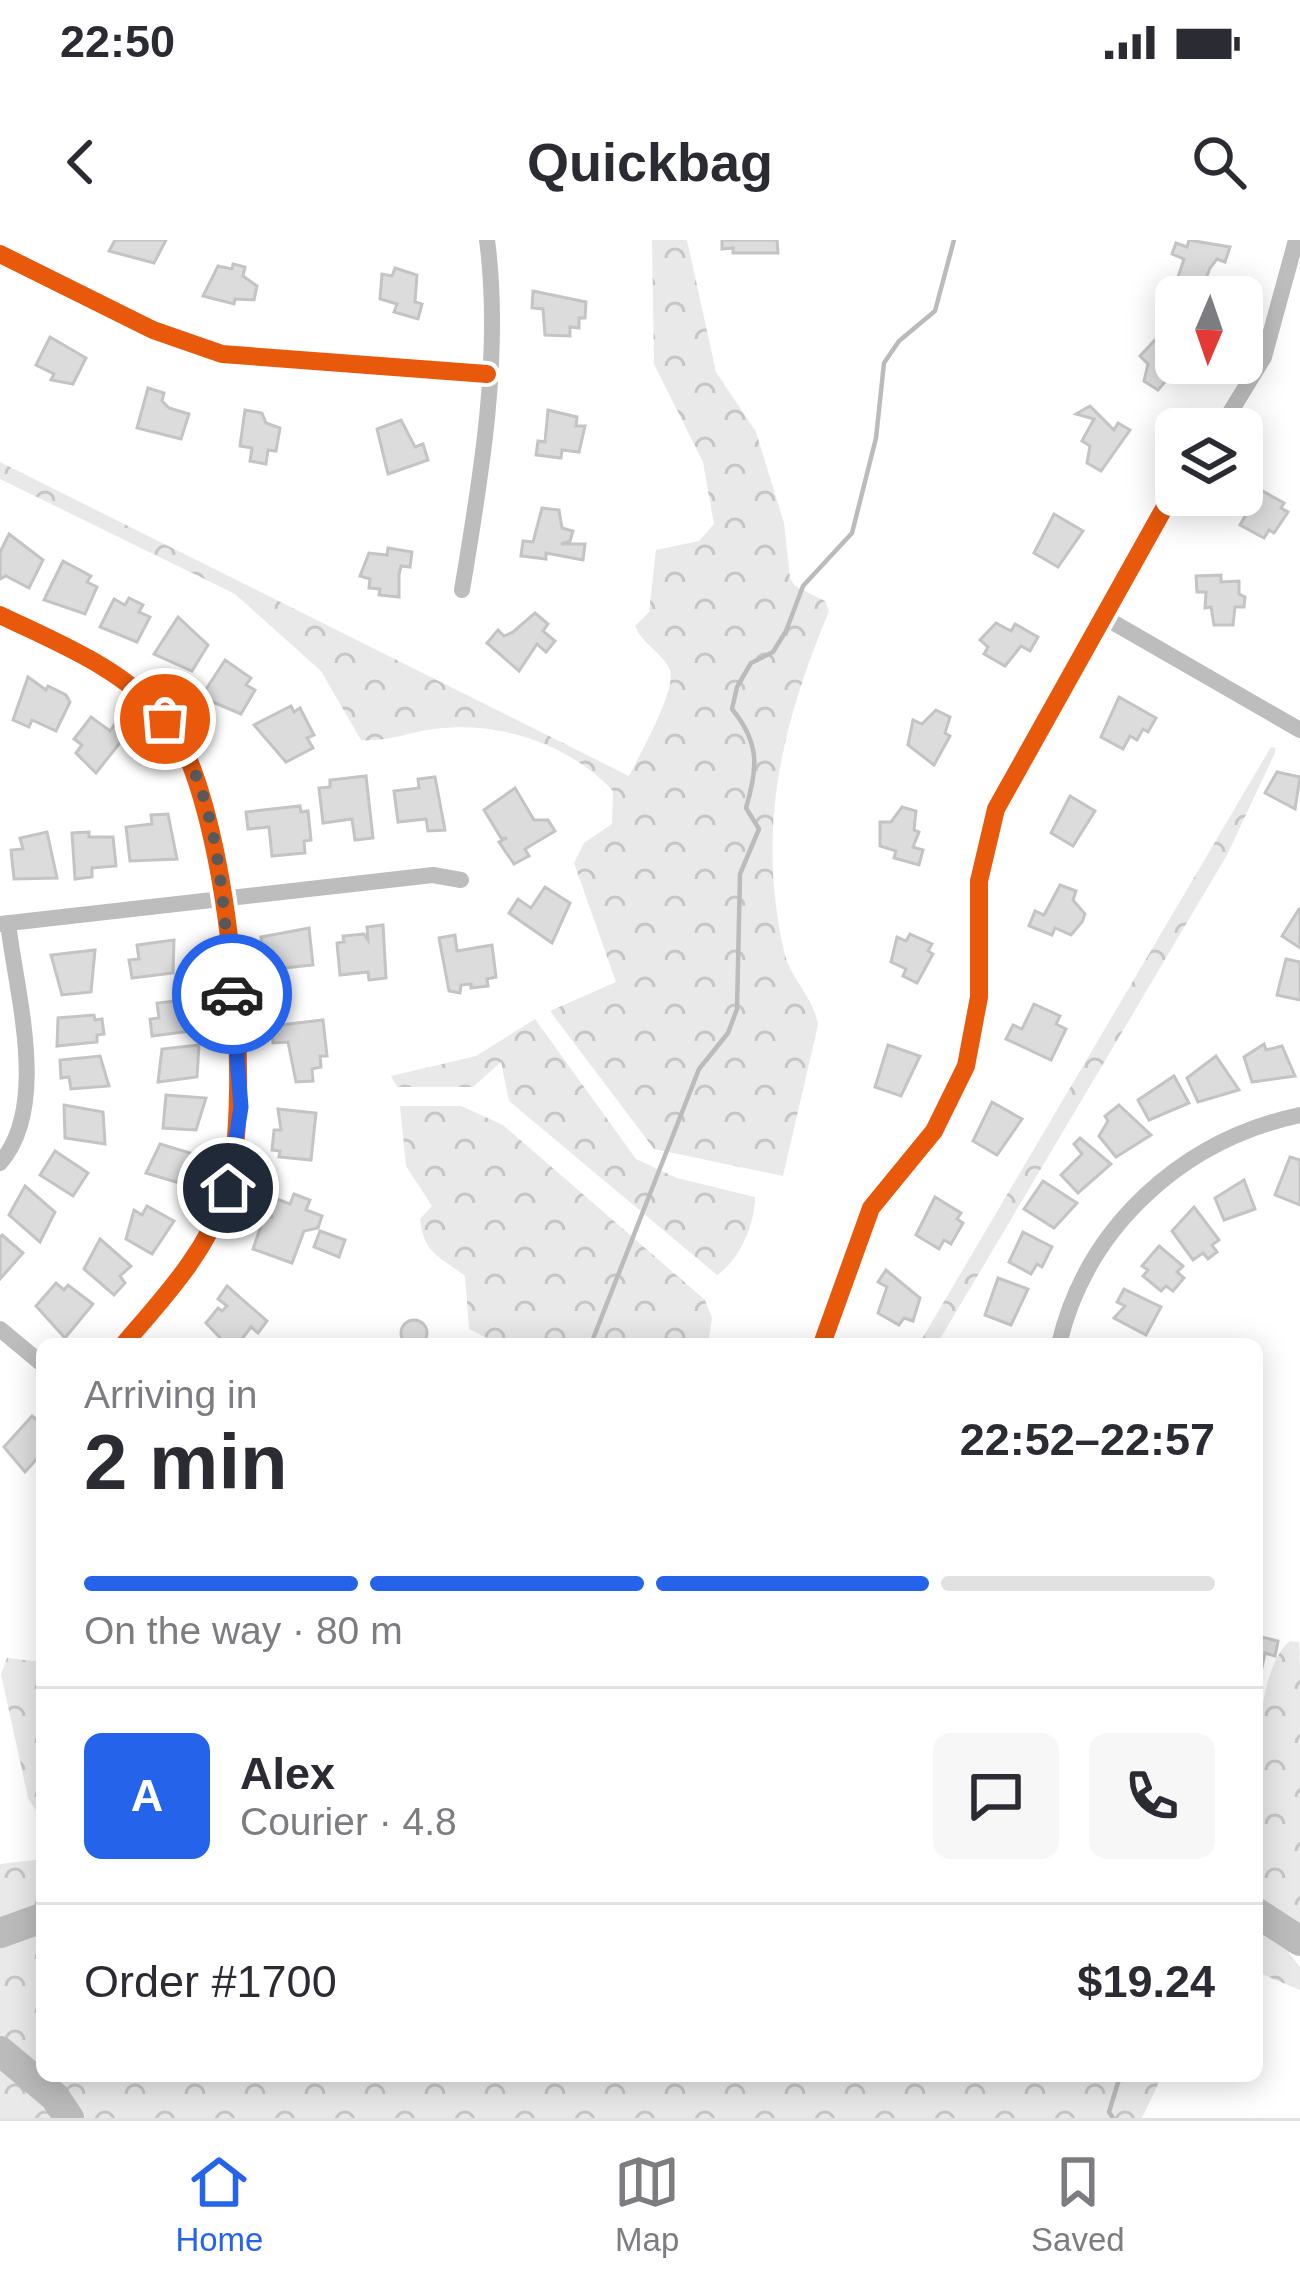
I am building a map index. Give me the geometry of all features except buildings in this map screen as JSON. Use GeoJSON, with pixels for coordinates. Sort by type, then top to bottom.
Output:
{"type":"FeatureCollection","features":[{"type":"Feature","properties":{"kind":"street"},"geometry":{"type":"LineString","coordinates":[[462,590],[488,374],[487,240]]}},
{"type":"Feature","properties":{"kind":"street"},"geometry":{"type":"LineString","coordinates":[[1233,408],[1264,357],[1296,240]]}},
{"type":"Feature","properties":{"kind":"street"},"geometry":{"type":"LineString","coordinates":[[0,254],[153,330],[222,354],[488,374]]}},
{"type":"Feature","properties":{"kind":"street"},"geometry":{"type":"LineString","coordinates":[[823,1338],[871,1208],[934,1131],[966,1066],[979,997],[976,917],[985,845],[1012,775],[1159,516]]}},
{"type":"Feature","properties":{"kind":"street"},"geometry":{"type":"LineString","coordinates":[[0,615],[109,670],[165,719],[201,783],[221,897],[242,1081],[234,1163],[202,1245],[129,1338]]}},
{"type":"Feature","properties":{"kind":"street"},"geometry":{"type":"LineString","coordinates":[[1102,616],[1300,730]]}},
{"type":"Feature","properties":{"kind":"street"},"geometry":{"type":"LineString","coordinates":[[0,1163],[26,1114],[28,1087],[4,923],[434,874],[460,880]]}},
{"type":"Feature","properties":{"kind":"street"},"geometry":{"type":"LineString","coordinates":[[1061,1338],[1089,1265],[1138,1201],[1203,1151],[1239,1133],[1300,1115]]}},
{"type":"Feature","properties":{"kind":"street"},"geometry":{"type":"LineString","coordinates":[[0,1329],[36,1359]]}},
{"type":"Feature","properties":{"kind":"green space"},"geometry":{"type":"Polygon","coordinates":[[[652,240],[687,240],[716,372],[756,432],[784,523],[790,578],[795,586],[825,601],[829,611],[798,694],[778,777],[774,819],[776,906],[784,951],[818,1025],[783,1176],[654,1149],[550,1011],[616,982],[574,863],[584,843],[612,824],[613,791],[596,774],[554,748],[483,728],[434,729],[361,740],[321,671],[235,594],[0,479],[0,462],[629,776],[656,723],[671,679],[667,664],[635,626],[649,612],[656,550],[699,541],[714,524],[703,462],[654,364],[652,240]]]}},
{"type":"Feature","properties":{"kind":"green space"},"geometry":{"type":"Polygon","coordinates":[[[1271,747],[1276,748],[1227,855],[941,1338],[923,1338],[1271,747]]]}},
{"type":"Feature","properties":{"kind":"green space"},"geometry":{"type":"Polygon","coordinates":[[[535,1019],[636,1159],[677,1178],[755,1197],[745,1240],[717,1275],[509,1101],[501,1062],[473,1087],[397,1087],[391,1076],[476,1056],[535,1019]]]}},
{"type":"Feature","properties":{"kind":"green space"},"geometry":{"type":"Polygon","coordinates":[[[400,1106],[461,1106],[503,1125],[705,1300],[712,1318],[709,1338],[487,1338],[469,1329],[465,1276],[434,1253],[425,1240],[420,1219],[432,1206],[406,1166],[400,1106]]]}},
{"type":"Feature","properties":{"kind":"green space"},"geometry":{"type":"Polygon","coordinates":[[[1290,1641],[1299,1642],[1300,1928],[1289,1953],[1300,1967],[1300,1990],[1263,1975],[1263,1707],[1274,1663],[1290,1641]]]}},
{"type":"Feature","properties":{"kind":"green space"},"geometry":{"type":"Polygon","coordinates":[[[7,1658],[36,1661],[36,1811],[28,1798],[1,1674],[7,1658]]]}},
{"type":"Feature","properties":{"kind":"green space"},"geometry":{"type":"Polygon","coordinates":[[[36,1860],[36,2082],[1159,2082],[1142,2118],[0,2118],[0,1864],[36,1860]]]}},
{"type":"Feature","properties":{"kind":"waterway"},"geometry":{"type":"LineString","coordinates":[[593,1338],[699,1069],[728,1033],[737,1009],[740,874],[759,829],[746,808],[754,756],[748,733],[732,709],[737,687],[751,663],[773,652],[803,586],[852,533],[876,438],[884,363],[899,341],[935,311],[954,240]]}},
{"type":"Feature","properties":{"kind":"waterway"},"geometry":{"type":"LineString","coordinates":[[1263,1917],[1300,1941]]}},
{"type":"Feature","properties":{"kind":"waterway"},"geometry":{"type":"LineString","coordinates":[[0,1933],[36,1920]]}},
{"type":"Feature","properties":{"kind":"waterway"},"geometry":{"type":"LineString","coordinates":[[0,2051],[36,2081]]}},
{"type":"Feature","properties":{"kind":"waterway"},"geometry":{"type":"LineString","coordinates":[[37,2082],[69,2118]]}},
{"type":"Feature","properties":{"kind":"waterway"},"geometry":{"type":"LineString","coordinates":[[1113,2118],[1109,2112],[1118,2082]]}},
{"type":"Feature","properties":{"kind":"cycle path"},"geometry":{"type":"LineString","coordinates":[[0,254],[153,330],[222,354],[487,374]]}},
{"type":"Feature","properties":{"kind":"cycle path"},"geometry":{"type":"LineString","coordinates":[[824,1338],[871,1208],[934,1131],[966,1066],[979,997],[979,881],[996,809],[1160,516]]}},
{"type":"Feature","properties":{"kind":"cycle path"},"geometry":{"type":"LineString","coordinates":[[0,615],[112,672],[168,722],[189,760],[221,880],[237,1024],[235,1150],[218,1215],[169,1291],[129,1338]]}},
{"type":"Feature","properties":{"kind":"way so far"},"geometry":{"type":"LineString","coordinates":[[165,719],[192,760],[208,808],[232,994]]}},
{"type":"Feature","properties":{"kind":"route"},"geometry":{"type":"LineString","coordinates":[[228,1188],[242,1081],[232,994]]}}]}
